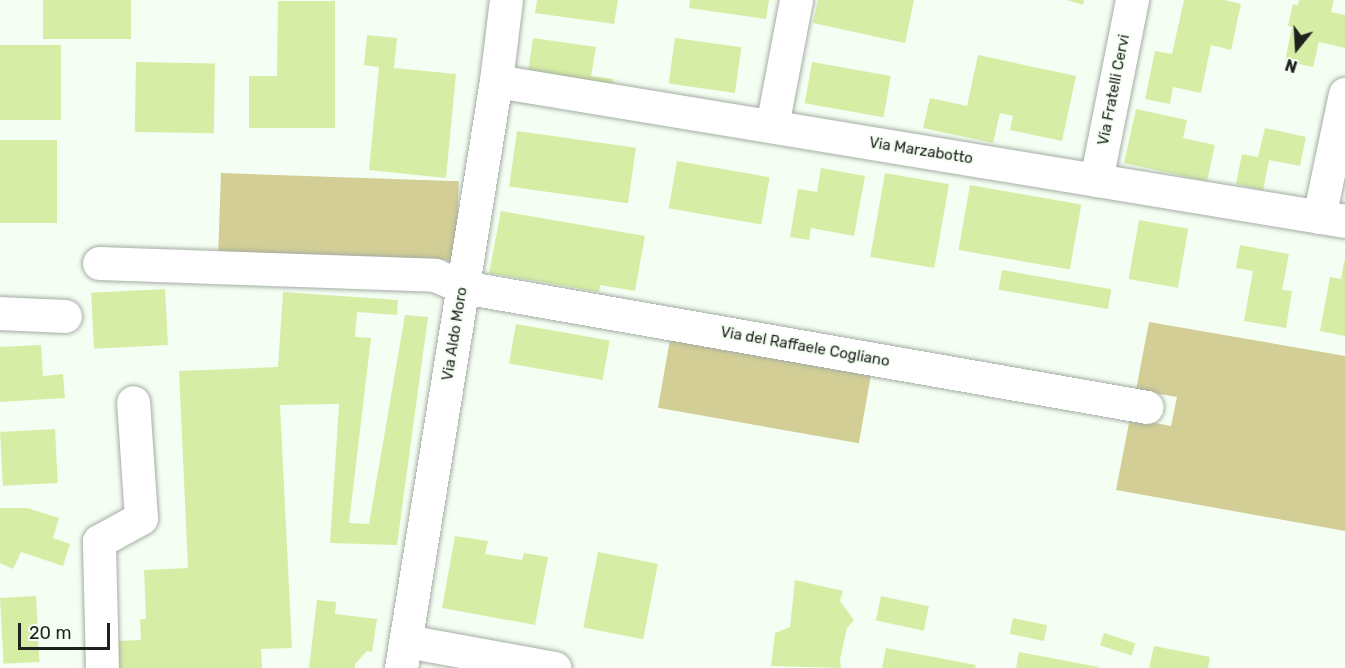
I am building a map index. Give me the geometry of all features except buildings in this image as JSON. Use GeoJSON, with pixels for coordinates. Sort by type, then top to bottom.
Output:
{"type":"FeatureCollection","features":[{"type":"Feature","properties":{"kind":"street","name":"Via Aldo Moro"},"geometry":{"type":"LineString","coordinates":[[404,654],[496,81],[506,0]]}},
{"type":"Feature","properties":{"kind":"street"},"geometry":{"type":"LineString","coordinates":[[772,126],[796,0]]}},
{"type":"Feature","properties":{"kind":"street","name":"Via Fratelli Cervi"},"geometry":{"type":"LineString","coordinates":[[1096,180],[1131,0]]}},
{"type":"Feature","properties":{"kind":"street","name":"Via Marzabotto"},"geometry":{"type":"LineString","coordinates":[[496,81],[1332,219]]}},
{"type":"Feature","properties":{"kind":"street"},"geometry":{"type":"LineString","coordinates":[[1332,219],[1345,94]]}},
{"type":"Feature","properties":{"kind":"street","name":"Via del Raffaele Cogliano"},"geometry":{"type":"LineString","coordinates":[[99,263],[435,275],[463,287],[1147,407]]}},
{"type":"Feature","properties":{"kind":"street"},"geometry":{"type":"LineString","coordinates":[[0,313],[65,316]]}},
{"type":"Feature","properties":{"kind":"street"},"geometry":{"type":"LineString","coordinates":[[102,668],[99,541],[141,518],[133,402]]}},
{"type":"Feature","properties":{"kind":"street"},"geometry":{"type":"LineString","coordinates":[[404,654],[555,668]]}},
{"type":"Feature","properties":{"kind":"shaded area"},"geometry":{"type":"Polygon","coordinates":[[[221,173],[459,181],[456,260],[218,252],[221,173]]]}},
{"type":"Feature","properties":{"kind":"shaded area"},"geometry":{"type":"Polygon","coordinates":[[[1149,322],[1345,356],[1345,531],[1116,490],[1130,418],[1171,426],[1177,397],[1136,390],[1149,322]]]}},
{"type":"Feature","properties":{"kind":"shaded area"},"geometry":{"type":"Polygon","coordinates":[[[671,334],[872,369],[859,443],[658,408],[671,334]]]}}]}
